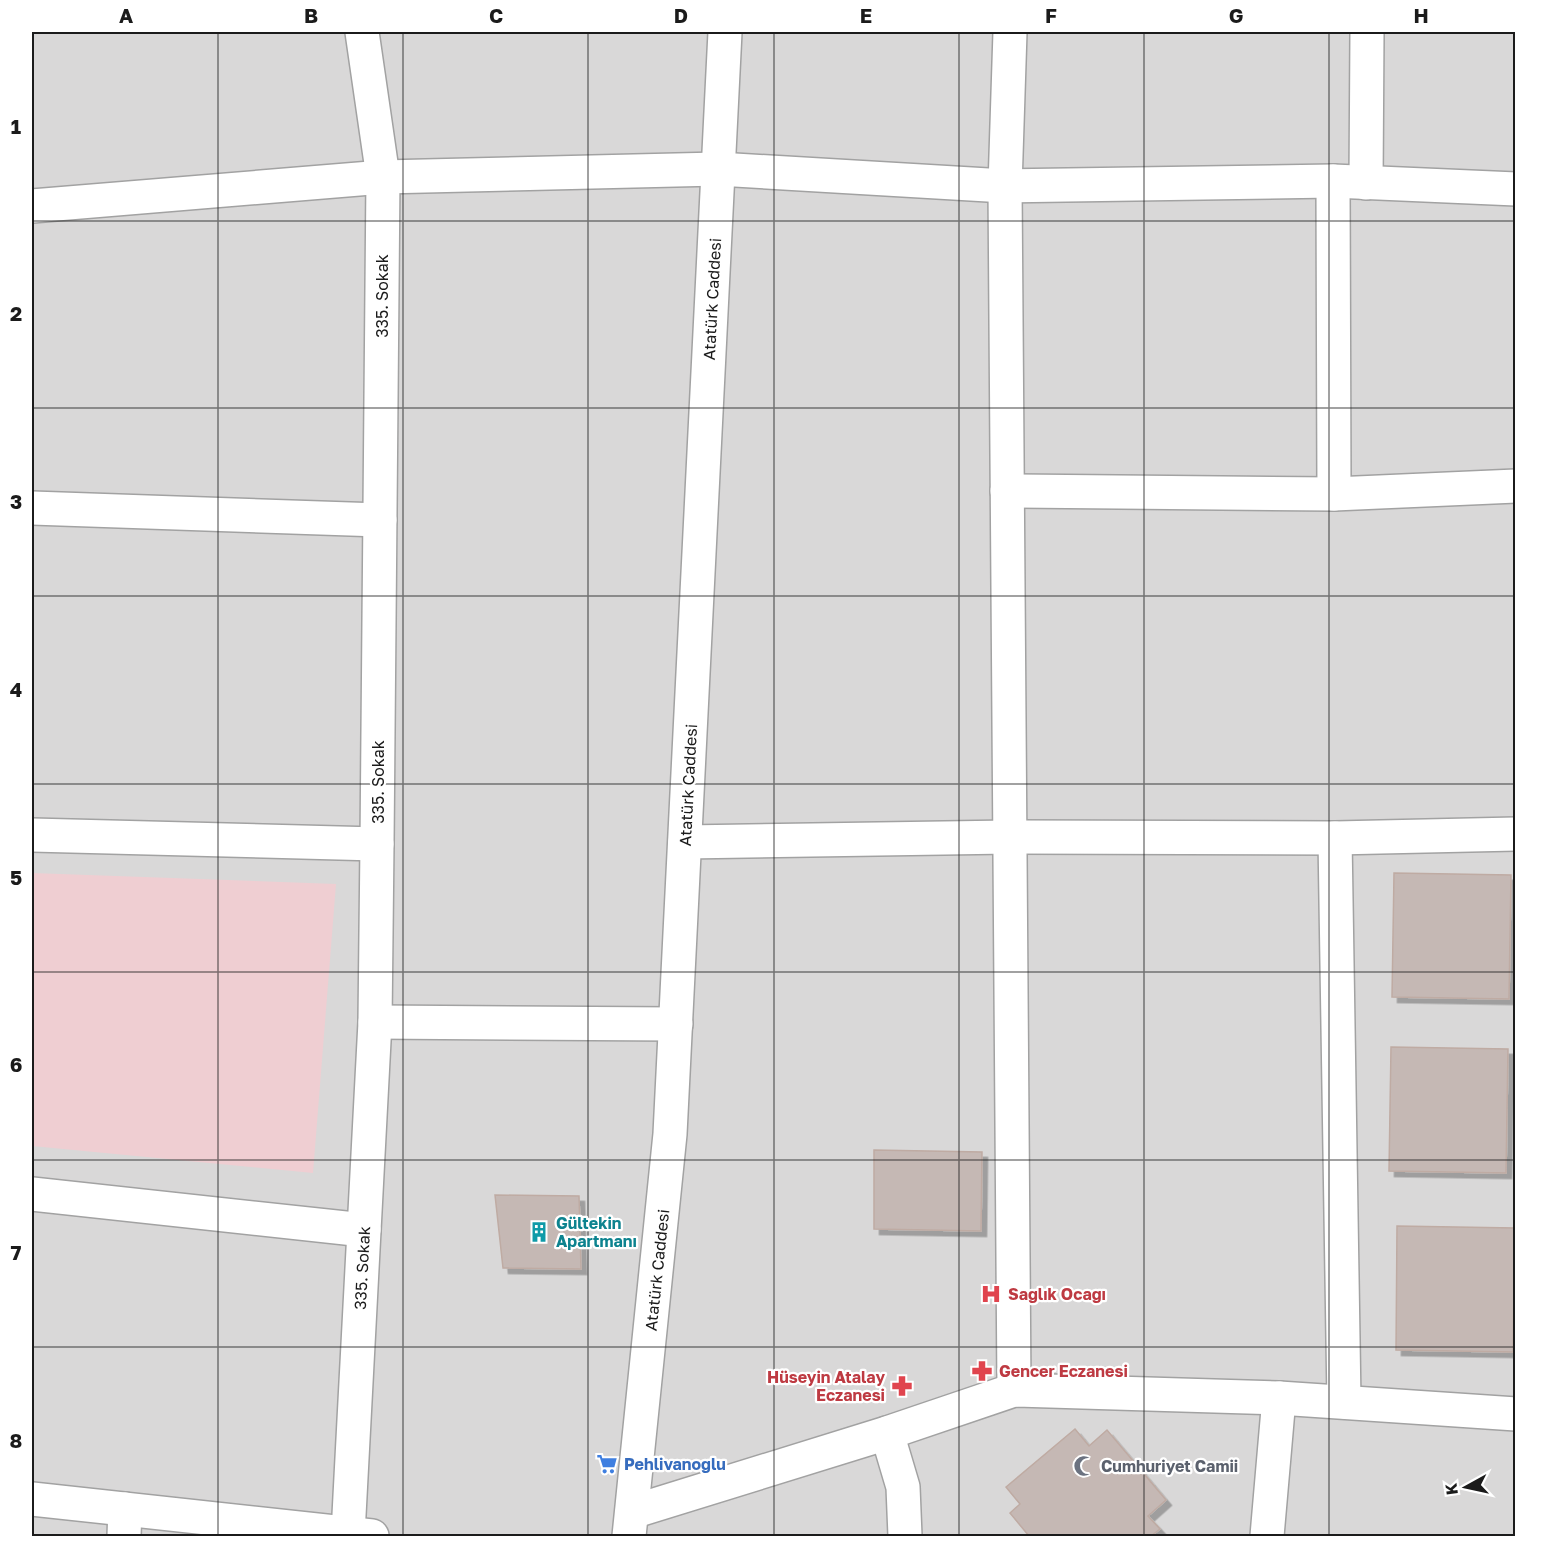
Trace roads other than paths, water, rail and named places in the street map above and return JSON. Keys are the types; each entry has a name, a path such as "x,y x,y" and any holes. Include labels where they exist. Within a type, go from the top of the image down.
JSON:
{"street":[{"name":"335. Sokak","path":"360,1535 364,1230 375,1022 383,177 362,32"},
{"name":"Atatürk Caddesi","path":"630,1524 670,1134 725,32"},
{"path":"1010,32 1005,186 1014,1390"},
{"path":"1366,183 1367,32"},
{"path":"32,206 383,177 718,169 1005,186 1333,181 1515,189"},
{"path":"1333,181 1334,495"},
{"path":"1007,491 1334,495 1515,486"},
{"path":"32,508 380,520"},
{"path":"685,842 1010,837 1335,838 1515,834"},
{"path":"32,835 377,844"},
{"path":"1335,838 1344,1402"},
{"path":"375,1022 676,1024"},
{"path":"32,1194 364,1230"},
{"path":"630,1524 1014,1390 1279,1398 1515,1414"},
{"path":"1267,1536 1279,1398"},
{"path":"887,1433 903,1486 905,1536"},
{"path":"32,1499 124,1523 360,1535"}],"place":[{"name":"Gültekin Apartmanı","path":"539,1232"},
{"name":"Sağlık Ocağı","path":"991,1294"},
{"name":"Gencer Eczanesi","path":"982,1371"},
{"name":"Hüseyin Atalay Eczanesi","path":"902,1386"},
{"name":"Pehlivanoğlu","path":"607,1464"},
{"name":"Cumhuriyet Camii","path":"1084,1466"}]}
